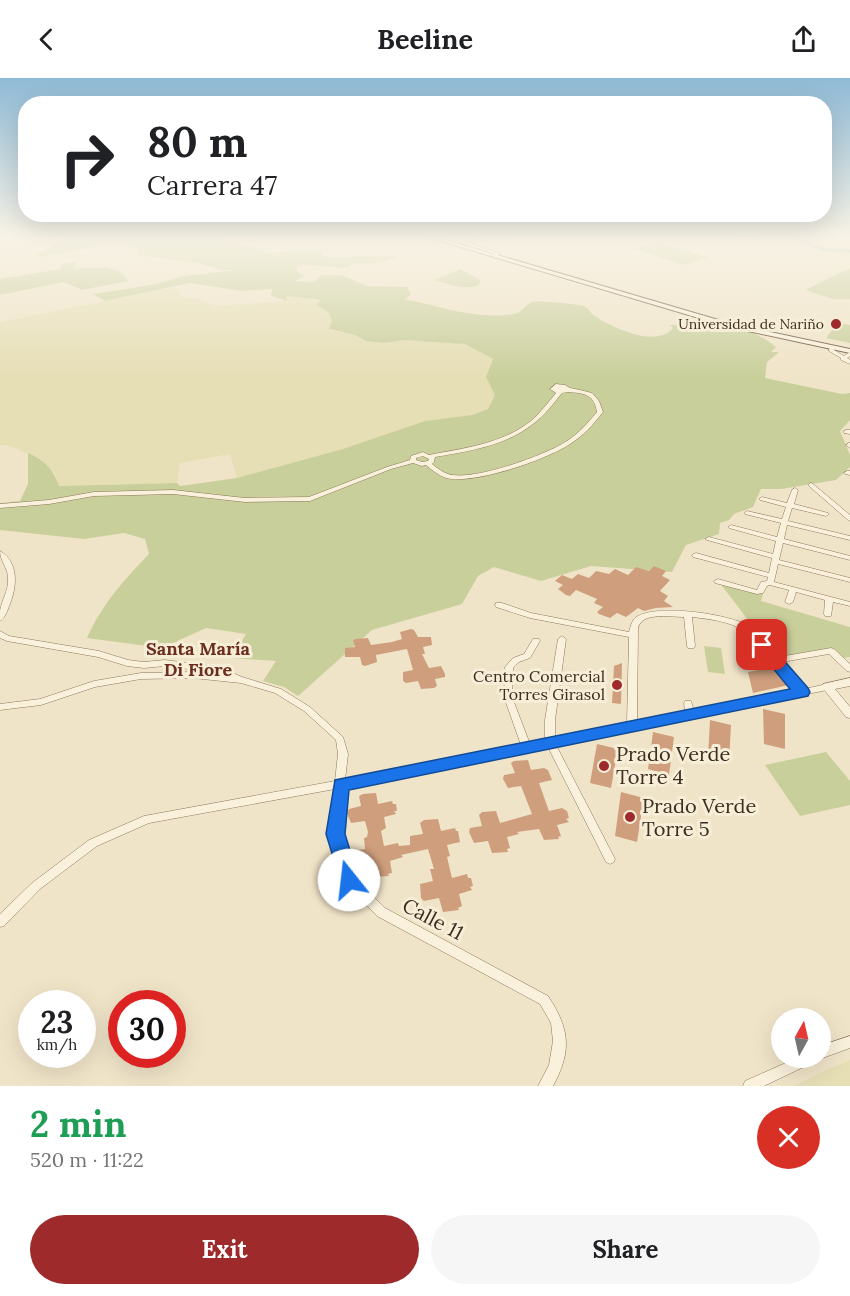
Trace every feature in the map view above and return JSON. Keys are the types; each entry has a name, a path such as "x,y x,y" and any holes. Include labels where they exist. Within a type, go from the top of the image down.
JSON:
{"main road":[{"path":"592,284 731,326 832,349 849,356"}],"street":[{"path":"0,506 113,494 173,492 245,500 310,499 389,468 413,461 422,464 429,460 511,438 534,421 560,392 568,390 590,394 596,399 600,412 583,433 555,451 524,464 468,476 449,477 440,474 429,460"},
{"path":"811,485 850,519"},
{"path":"718,581 757,592 771,579 784,523 795,490"},
{"path":"762,499 826,514"},
{"path":"747,513 850,538"},
{"path":"731,527 850,558"},
{"path":"709,540 850,580"},
{"path":"0,553 12,569 8,599 0,618"},
{"path":"696,555 771,579 793,589 850,604"},
{"path":"789,602 793,589"},
{"path":"828,614 829,599"},
{"path":"499,605 530,615 633,634"},
{"path":"632,726 633,634 636,622 642,616 666,613 736,623 748,629 802,692"},
{"path":"688,615 691,646"},
{"path":"0,634 7,638 99,654 127,663 144,665 165,663 224,671 241,680"},
{"path":"562,639 550,720 550,742 610,859"},
{"path":"525,747 508,697 509,667 516,660 527,656 536,641"},
{"path":"781,659 831,651 850,669"},
{"path":"0,707 41,702 94,684 141,676 193,675 241,680"},
{"name":"Calle 11","path":"241,680 278,691 307,709 340,739 343,754 335,834 349,880 381,912 544,1000 558,1025 559,1046 551,1079 545,1086"},
{"path":"0,922 36,886 93,843 148,819 341,785 690,714 766,694 802,692 850,681"},
{"path":"827,687 850,714"},
{"path":"688,703 690,714"},
{"path":"831,1049 850,1042"},
{"path":"750,1086 789,1068"}],"shaded area":[{"path":"175,287 183,298 198,299 216,306 287,301 286,296 322,301 332,320 329,330 355,335 366,341 384,343 404,340 466,344 493,359 486,377 496,395 488,409 472,415 425,421 343,449 237,478 230,454 180,463 177,483 58,486 55,473 41,459 10,446 0,445 0,322"},
{"path":"850,1060 850,1086 794,1086 824,1071"}],"green space":[{"path":"0,284 54,284 0,295"},
{"path":"69,284 112,284 82,290"},
{"path":"185,284 105,301 93,294 151,285"},
{"path":"197,284 362,284 407,287 411,294 405,299 459,312 486,315 517,313 530,303 536,302 580,305 586,307 593,315 622,330 656,337 673,328 670,325 712,325 739,329 752,333 776,347 771,352 779,352 767,362 765,378 842,394 850,393 850,420 840,431 850,455 850,467 836,480 781,489 761,489 753,507 734,514 729,520 720,523 719,534 686,545 672,572 591,566 541,581 494,567 478,576 462,604 372,630 298,696 284,687 263,681 276,661 232,658 246,634 206,628 162,648 87,638 107,603 149,554 145,539 124,533 84,539 0,530 0,503 20,501 28,484 28,453 47,465 59,486 177,483 180,486 237,478 343,449 425,421 472,415 488,409 495,395 486,377 493,359 465,344 404,340 384,343 366,341 355,335 329,329 332,320 328,312 316,305 321,300 286,296 287,301 271,296 272,289 242,291"},
{"path":"448,284 479,284 474,287"},
{"path":"817,284 850,284 850,299 833,299 805,290"},
{"path":"838,323 850,325 850,343 826,338"},
{"path":"719,582 763,594 761,601 850,627 850,657 842,658 832,650 778,659"},
{"path":"704,646 721,648 725,674 708,672"},
{"path":"826,752 850,781 850,805 800,816 765,765"}],"building":[{"path":"654,566 666,571 662,576 670,580 660,591 668,596 664,601 673,607 644,611 638,608 626,617 617,613 610,618 599,614 597,612 603,607 594,603 597,599 576,590 570,596 566,595 558,589 563,585 555,581 562,575 572,579 578,574 589,578 596,571 609,574 615,569 628,575 636,567 649,571"},
{"path":"411,629 418,637 431,637 432,645 423,647 425,654 422,654 429,668 441,666 445,674 445,677 435,679 437,686 434,688 421,689 418,681 406,683 403,681 403,672 413,670 407,649 376,655 377,662 365,666 362,665 360,657 345,657 345,648 355,647 353,640 368,638 371,645 392,642 402,639 400,632"},
{"name":"Centro Comercial Torres Girasol","path":"622,663 621,704 612,703 614,666"},
{"path":"773,667 789,685 753,693 748,672"},
{"path":"763,709 785,714 785,749 764,744"},
{"path":"710,720 731,725 729,762 708,756"},
{"path":"653,732 674,737 669,775 648,769"},
{"name":"Prado Verde Torre 4","path":"597,744 618,749 611,788 590,783"},
{"path":"528,760 531,770 544,768 548,770 552,780 539,783 549,811 562,808 567,811 569,818 566,819 569,822 557,825 561,836 558,837 559,839 544,840 539,829 517,832 519,834 507,837 510,848 507,849 508,852 492,853 488,841 474,843 469,832 470,828 482,826 479,815 482,812 496,811 500,823 532,814 521,786 508,788 503,779 504,775 515,773 511,763"},
{"name":"Prado Verde Torre 5","path":"621,792 644,798 637,842 615,836"},
{"path":"376,793 378,804 392,801 396,804 397,811 394,811 396,814 384,817 386,828 381,831 384,846 398,843 399,846 410,845 410,836 423,834 420,823 424,820 438,819 441,831 455,828 458,831 460,842 447,845 452,878 467,874 473,886 470,887 472,890 459,894 462,906 458,908 459,910 443,912 439,898 424,901 421,898 420,884 433,881 430,869 434,869 428,849 401,855 403,857 390,861 392,873 388,874 389,876 373,877 370,865 355,867 353,851 365,849 364,838 367,837 368,832 365,821 351,823 347,813 349,809 361,806 359,796"}],"place":[{"name":"Universidad de Nariño","path":"836,324"},
{"name":"Centro Comercial Torres Girasol","path":"617,685"},
{"name":"Prado Verde Torre 4","path":"604,766"},
{"name":"Prado Verde Torre 5","path":"630,817"}],"district":[{"name":"Santa María Di Fiore","path":"198,659"}],"route":[{"path":"349,880 335,834 341,785 802,692 762,645"}]}
